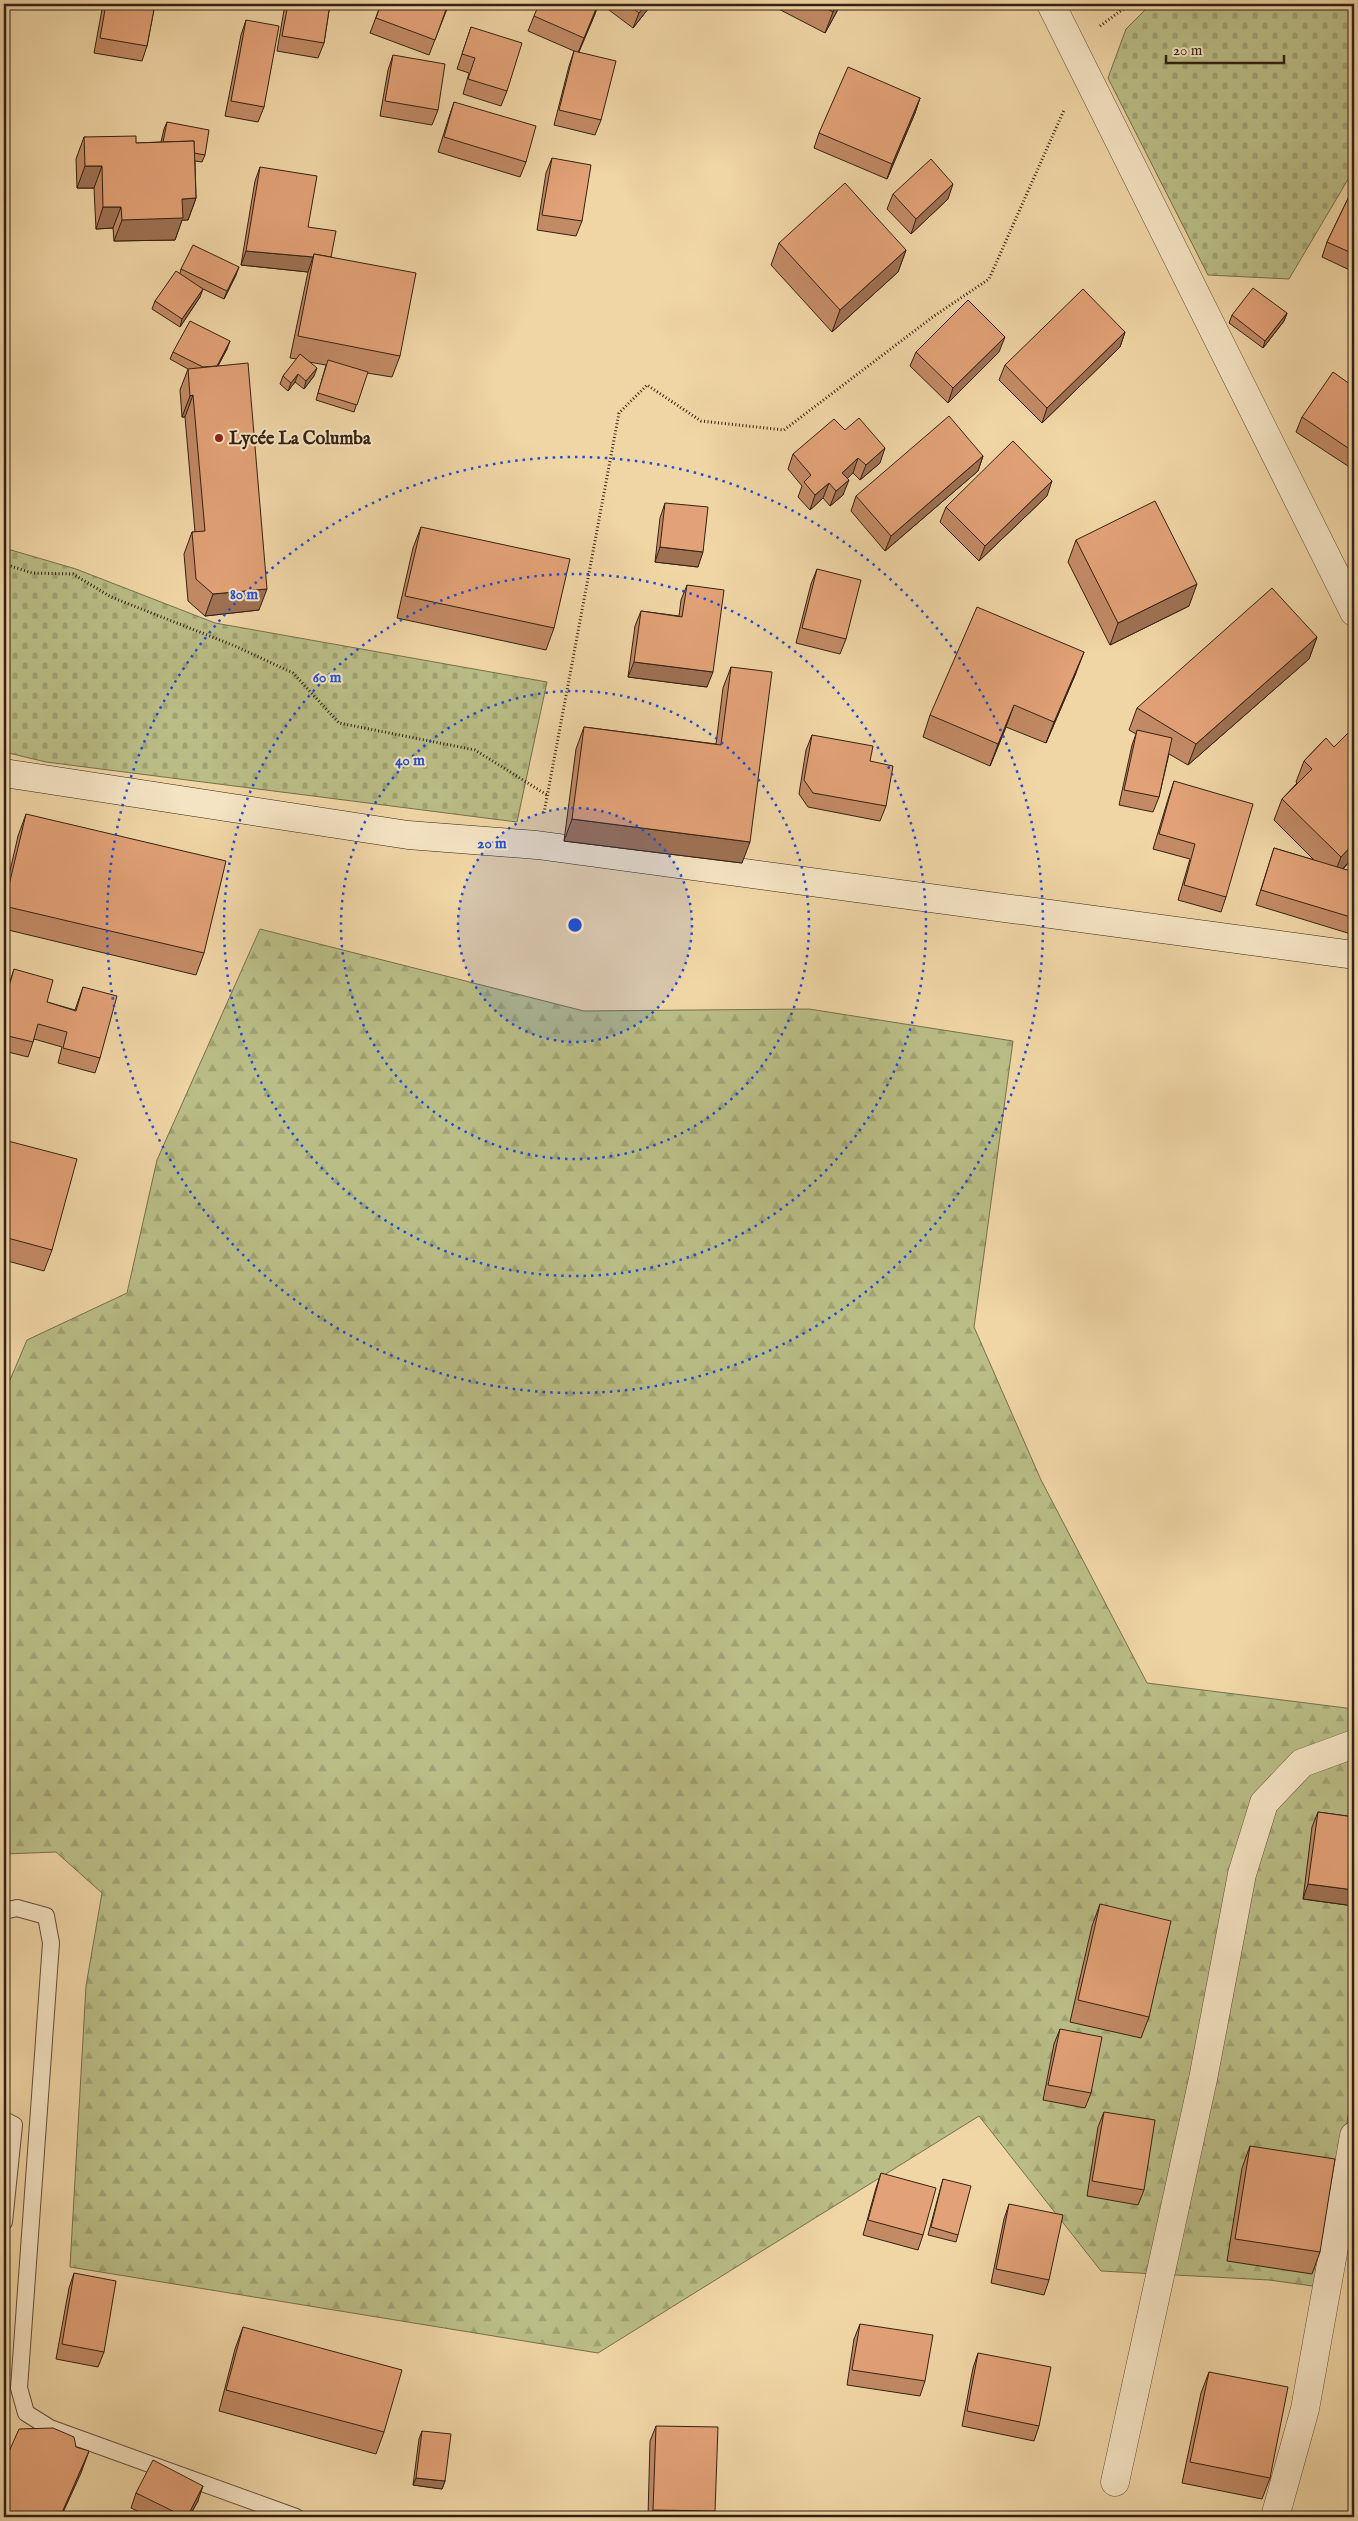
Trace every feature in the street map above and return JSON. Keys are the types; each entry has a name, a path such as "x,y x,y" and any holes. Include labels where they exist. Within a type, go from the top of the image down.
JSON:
{"street":[{"path":"1051,4 1354,612"},
{"path":"4,773 408,835 538,845 1354,955"},
{"path":"1115,2482 1203,2079 1242,1874 1264,1803 1302,1763 1354,1744"},
{"path":"1276,2517 1305,2409 1354,2136"}],"lane":[{"path":"4,1910 17,1908 46,1916 51,1943 19,2388 26,2412 50,2428 296,2517"},
{"path":"4,2120 14,2126 4,2222"}],"path":[{"path":"538,845 619,413 647,385 701,421 784,430 934,316 989,279 1083,70 1094,30 1130,4"},
{"path":"4,564 32,572 73,574 111,597 235,646 293,673 339,723 475,750 547,795"}],"green space":[{"path":"1151,4 1354,4 1354,178 1350,176 1289,279 1208,275 1108,78 1126,29"},
{"path":"4,548 76,569 215,623 547,682 517,822 46,762 4,752"},
{"path":"260,929 584,1011 809,1009 1013,1041 974,1327 1041,1480 1147,1683 1354,1709 1354,2080 1320,2287 1269,2280 1101,2271 979,2116 598,2353 70,2267 86,1986 102,1893 56,1852 4,1854 4,1394 27,1340 127,1293 157,1160"}],"building":[{"path":"106,4 155,4 147,46 100,38"},
{"path":"288,4 330,4 324,43 282,36"},
{"path":"381,4 448,4 435,40 376,18"},
{"path":"539,4 598,4 584,38 534,16"},
{"path":"627,4 646,4 639,13"},
{"path":"818,4 837,4 833,12"},
{"path":"246,20 279,26 264,107 231,101"},
{"path":"471,27 522,43 507,91 468,79 475,58 462,54"},
{"path":"574,51 616,61 601,120 559,110"},
{"path":"393,55 445,64 438,110 385,101"},
{"path":"848,67 920,98 892,164 819,133"},
{"path":"454,102 536,126 526,162 444,137"},
{"path":"167,122 209,130 205,155 194,153 194,141 163,142"},
{"path":"136,136 136,143 194,141 196,198 182,199 183,218 122,220 121,207 103,207 102,166 85,166 84,137"},
{"path":"552,158 591,165 582,221 542,215"},
{"path":"931,159 953,184 916,219 893,194"},
{"path":"260,167 317,176 308,227 336,231 331,257 314,254 313,257 246,251"},
{"path":"845,183 906,250 840,310 779,243"},
{"path":"1354,186 1354,254 1327,242"},
{"path":"193,245 239,267 227,291 181,269"},
{"path":"314,254 416,273 400,356 298,336"},
{"path":"176,271 203,289 182,319 155,301"},
{"path":"1253,288 1287,313 1265,341 1232,315"},
{"path":"1083,289 1125,332 1047,408 1005,365"},
{"path":"968,300 1005,337 953,388 916,352"},
{"path":"190,321 230,341 217,366 203,367 173,352"},
{"path":"300,354 317,368 306,381 298,374 291,383 283,376"},
{"path":"328,360 368,372 357,405 318,393"},
{"path":"248,363 267,589 213,594 196,579 192,532 205,531 193,395 190,396 188,369"},
{"path":"1333,372 1354,387 1354,452 1302,417"},
{"path":"949,416 983,456 891,536 856,496"},
{"path":"859,418 885,448 866,465 858,458 842,473 849,480 836,491 829,483 815,495 804,482 811,475 793,454 834,419 845,430"},
{"path":"1013,441 1052,481 985,546 946,507"},
{"path":"1155,501 1197,584 1118,623 1076,540"},
{"path":"665,503 708,507 703,552 660,547"},
{"path":"421,527 570,559 554,628 405,596"},
{"path":"817,569 861,580 846,639 802,628"},
{"path":"687,585 724,590 713,672 634,662 641,611 682,617"},
{"path":"1272,588 1317,637 1196,744 1137,708"},
{"path":"977,607 1084,652 1054,722 1014,705 998,744 930,715"},
{"path":"731,667 772,672 750,842 572,819 584,727 721,745"},
{"path":"1137,730 1172,738 1159,797 1124,790"},
{"path":"1351,730 1354,734 1354,843 1341,857 1282,799 1312,769 1304,761 1326,738 1334,747"},
{"path":"812,735 873,746 870,761 893,766 886,806 813,793 804,780"},
{"path":"1174,781 1253,804 1226,897 1184,885 1195,844 1159,834"},
{"path":"26,814 226,861 204,953 4,906"},
{"path":"1274,848 1354,872 1354,918 1261,890"},
{"path":"14,969 53,980 47,1002 76,1011 83,987 117,996 100,1058 63,1048 67,1032 38,1024 33,1042 4,1035 4,1004"},
{"path":"4,1140 77,1159 52,1250 4,1237"},
{"path":"1318,1812 1354,1817 1354,1890 1308,1884"},
{"path":"1100,1904 1171,1921 1149,2017 1078,2000"},
{"path":"1060,2029 1102,2037 1091,2093 1048,2085"},
{"path":"1104,2112 1155,2120 1144,2190 1092,2181"},
{"path":"4,2121 8,2121 4,2149"},
{"path":"1250,2146 1335,2159 1320,2252 1235,2239"},
{"path":"881,2173 936,2188 923,2235 868,2220"},
{"path":"943,2179 971,2186 958,2235 931,2227"},
{"path":"1009,2204 1063,2215 1049,2280 996,2269"},
{"path":"74,2273 116,2281 104,2352 62,2344"},
{"path":"860,2324 933,2335 925,2381 852,2370"},
{"path":"243,2327 402,2370 384,2432 226,2390"},
{"path":"978,2353 1051,2367 1039,2426 967,2411"},
{"path":"1209,2372 1288,2387 1270,2478 1190,2462"},
{"path":"656,2426 718,2427 715,2511 653,2510"},
{"path":"53,2428 74,2437 76,2447 89,2451 60,2517 4,2517 4,2463 19,2429"},
{"path":"422,2431 451,2434 445,2481 416,2478"},
{"path":"153,2460 203,2486 187,2517 136,2493"}],"place":[{"name":"Lycée La Columba","path":"219,438"}]}
